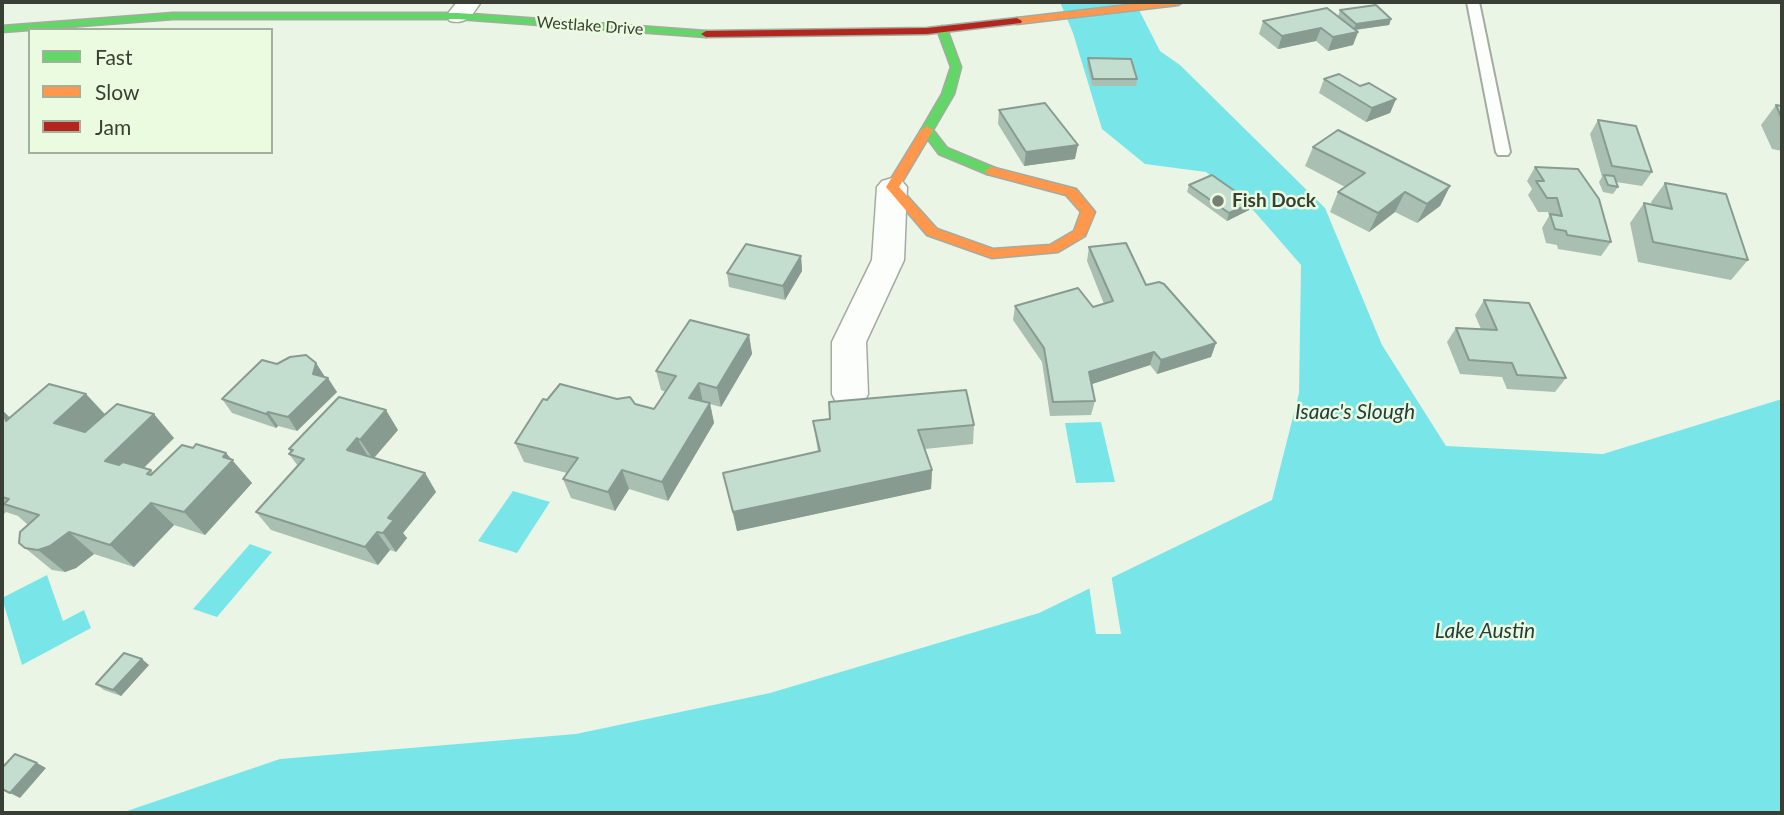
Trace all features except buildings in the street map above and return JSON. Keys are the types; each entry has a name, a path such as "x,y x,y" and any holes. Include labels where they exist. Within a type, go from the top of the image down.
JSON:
{"street":[{"name":"Westlake Drive","path":"2,29 173,16 464,9 710,34 942,29 1178,2"},
{"path":"850,394 849,342 888,260 892,187 948,94 956,67 942,29"},
{"path":"892,187 932,232 992,254 1053,249 1080,233 1088,212 1071,192 977,167 943,151 927,130"}],"lane":[{"path":"1473,2 1503,152"}],"water":[{"name":"Lake Austin","path":"1060,2 1135,2 1160,51 1180,65 1325,208 1382,345 1446,446 1603,454 1782,399 1782,813 121,813 280,759 576,734 770,693 1039,613 1272,500 1299,393 1301,265 1254,211 1206,172 1145,164 1102,129 1073,33"},
{"path":"1101,422 1115,482 1076,483 1065,423"},
{"path":"513,491 550,502 517,553 478,541"},
{"path":"250,544 272,552 217,617 193,609"},
{"path":"47,575 63,621 84,610 91,628 22,665 2,598"}],"pier":[{"path":"1111,574 1121,634 1096,634 1089,585"}],"traffic: fast":[{"path":"2,29 173,16 458,16 706,34"},
{"path":"942,29 956,67 948,94 927,130 943,151 991,171"}],"traffic: slow":[{"path":"1017,21 1178,2"},
{"path":"927,130 892,187 932,232 992,254 1053,249 1080,233 1088,212 1071,192 991,171"}],"traffic: jam":[{"path":"706,34 927,31 1017,21"}],"place":[{"name":"Fish Dock","path":"1218,201"}],"water label":[{"name":"Isaac's Slough","path":"1355,412"}]}
